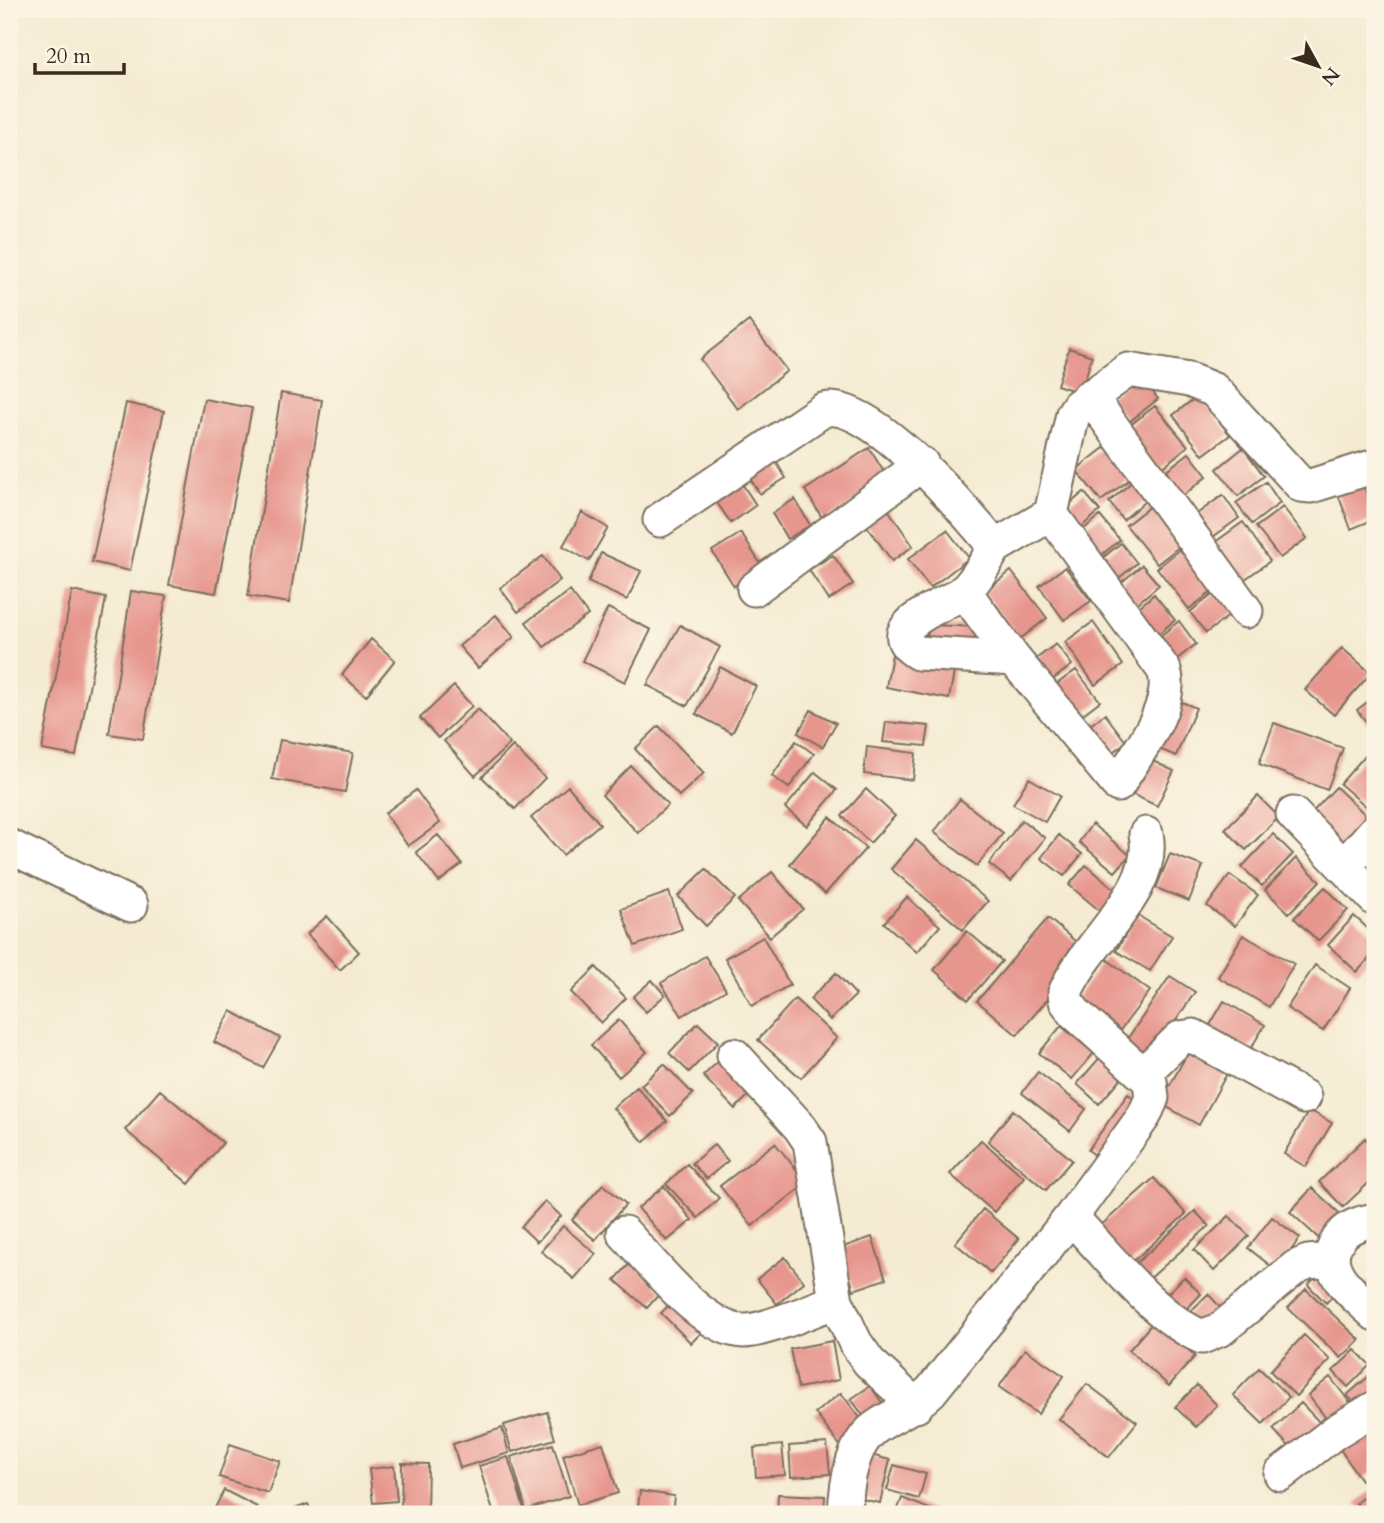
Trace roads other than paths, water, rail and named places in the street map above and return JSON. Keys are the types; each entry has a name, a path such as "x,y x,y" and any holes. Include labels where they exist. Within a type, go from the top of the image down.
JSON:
{"street":[{"path":"1014,659 918,653 905,643 903,635 908,624 964,592 995,547 1051,514 1073,414 1090,396 1128,370 1189,380 1221,395 1301,485 1311,486 1375,466"},
{"path":"1090,396 1246,611"},
{"path":"660,520 823,410 836,407 850,412 922,464 995,547"},
{"path":"754,589 922,464"},
{"path":"964,592 1014,659 1118,785 1165,703 1167,681 1164,670 1051,514"},
{"path":"1293,814 1375,899"},
{"path":"1344,866 1375,831"},
{"path":"845,1514 849,1475 871,1431 916,1406 1071,1217 1144,1116 1152,1098 1152,1088 1143,1074 1075,1013 1066,1001 1065,993 1139,881 1150,851 1146,834"},
{"path":"9,846 131,905"},
{"path":"1143,1074 1180,1038 1193,1036 1304,1097"},
{"path":"734,1055 799,1126 810,1142 836,1301 855,1342 869,1362 916,1406"},
{"path":"1071,1217 1139,1288 1180,1325 1202,1337 1222,1329 1296,1267 1308,1262 1331,1260"},
{"path":"1375,1220 1357,1223 1342,1233 1334,1247 1331,1260 1341,1282 1375,1314"},
{"path":"624,1233 705,1316 727,1329 746,1332 836,1301"},
{"path":"1281,1474 1335,1432 1375,1408"}]}
